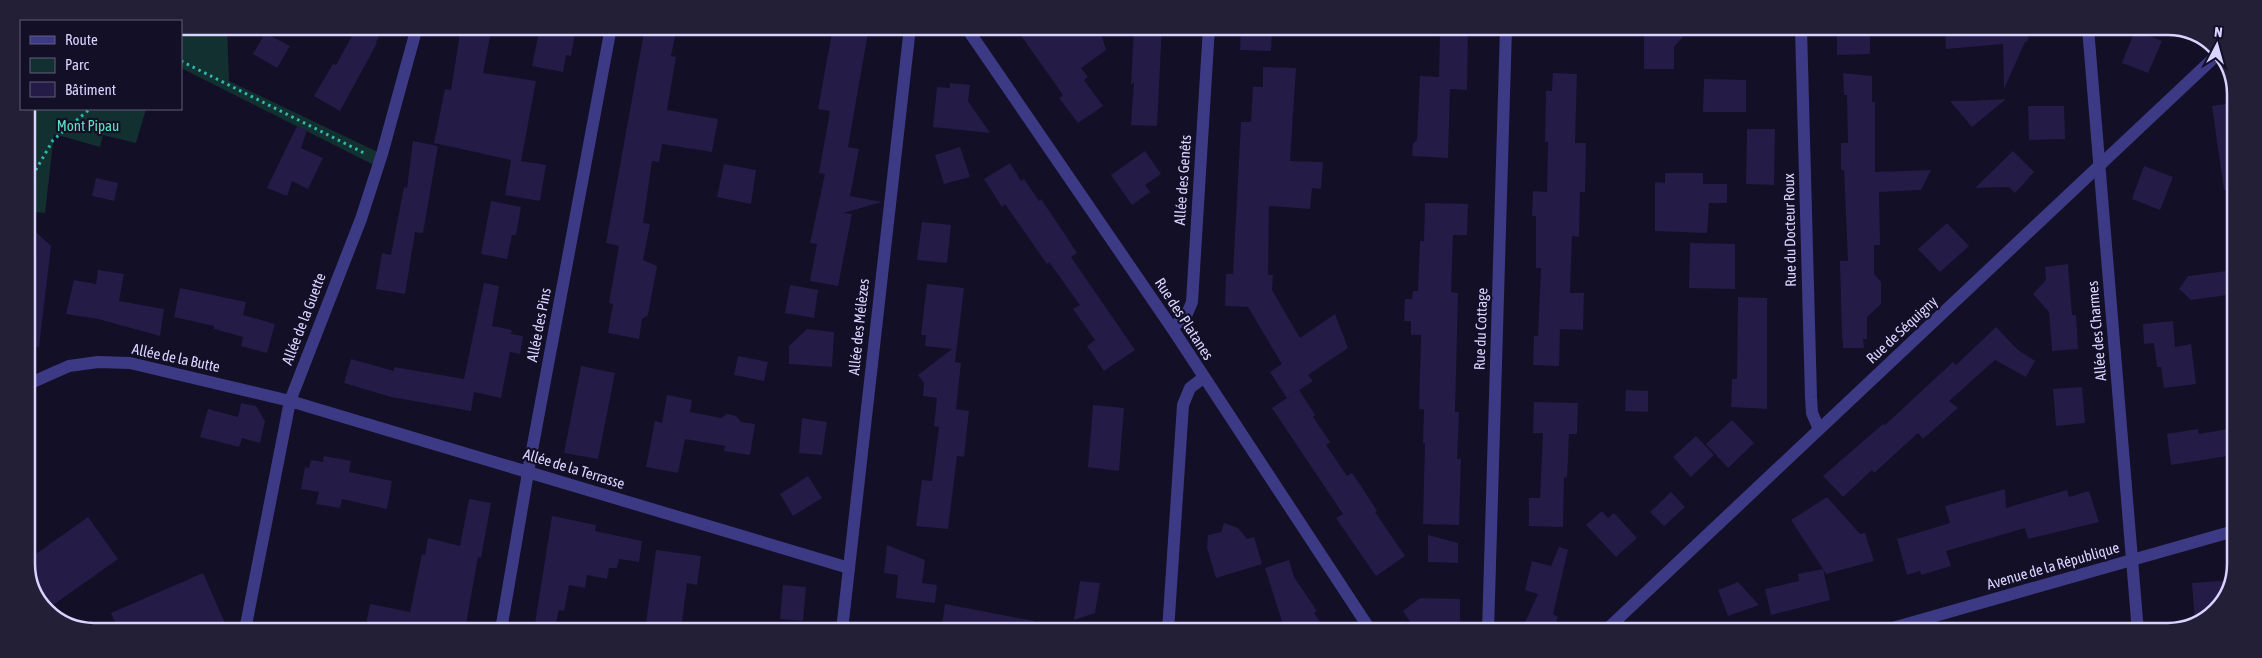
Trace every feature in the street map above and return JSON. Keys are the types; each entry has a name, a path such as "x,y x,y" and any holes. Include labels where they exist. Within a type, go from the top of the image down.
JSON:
{"street":[{"name":"Allée de la Guette","path":"245,623 290,401 361,219 380,161 415,35"},
{"name":"Allée des Pins","path":"502,623 528,472 610,35"},
{"name":"Allée des Mélèzes","path":"843,623 909,35"},
{"name":"Rue des Platanes","path":"971,35 1172,328 1203,378 1366,623"},
{"name":"Allée des Genêts","path":"1172,328 1186,316 1192,302 1209,35"},
{"name":"Rue du Cottage","path":"1488,623 1506,35"},
{"name":"Rue du Docteur Roux","path":"1801,35 1811,397 1812,412 1819,429"},
{"name":"Allée des Charmes","path":"2089,35 2137,623"},
{"name":"Rue de Séquigny","path":"1613,623 2201,70"},
{"name":"Allée de la Butte","path":"35,381 69,366 98,362 130,363 290,401"},
{"path":"1169,623 1183,405 1190,388 1203,378"},
{"name":"Allée de la Terrasse","path":"290,401 848,568"},
{"name":"Avenue de la République","path":"1913,623 2227,533"}],"path":[{"path":"182,62 380,161"},
{"path":"35,171 53,140 89,110"}],"green space":[{"path":"182,35 227,35 229,81 382,154 378,167 182,69"},
{"name":"Mont Pipau","path":"35,110 146,110 136,143 103,135 100,147 54,134 45,213 35,212"}],"building":[{"path":"264,35 269,35 290,46 277,68 253,54"},
{"path":"353,35 380,35 340,111 314,96 333,64 336,65"},
{"path":"460,35 490,35 483,73 536,81 521,161 546,165 540,201 505,195 511,160 434,143 445,89 451,90"},
{"path":"538,35 575,35 571,56 566,55 563,72 532,66"},
{"path":"644,35 675,35 671,56 676,57 667,110 718,119 712,152 662,144 659,162 652,161 643,223 650,224 643,260 657,266 648,315 642,319 639,339 608,333 613,304 609,303 619,246 606,243"},
{"path":"832,35 868,35 848,147 859,149 850,196 882,202 843,213 852,214 838,286 810,281 817,244 810,243 825,174 819,173 830,111 818,109"},
{"path":"1021,35 1101,35 1106,50 1081,68 1088,77 1084,80 1103,106 1078,123 1059,98 1063,95"},
{"path":"1134,35 1162,35 1157,126 1131,125 1134,82 1131,85"},
{"path":"1241,35 1272,35 1271,51 1240,50"},
{"path":"1440,35 1468,35 1467,90 1450,89 1448,158 1412,156 1413,144 1417,140 1420,76 1439,77"},
{"path":"1644,35 1685,35 1674,47 1674,69 1644,69"},
{"path":"1837,35 1870,35 1870,54 1837,55"},
{"path":"1945,35 2029,35 2004,89 2003,44 1946,49"},
{"path":"2133,35 2147,35 2162,41 2148,73 2122,63"},
{"path":"1263,67 1296,68 1290,161 1323,162 1321,189 1312,188 1310,209 1269,206 1268,275 1273,275 1272,290 1300,338 1335,314 1348,348 1308,375 1313,381 1287,398 1270,372 1282,364 1248,307 1225,306 1226,274 1233,274 1241,122 1251,122 1253,87 1263,87"},
{"path":"1553,73 1577,74 1575,143 1586,143 1585,192 1580,192 1579,237 1572,236 1570,293 1584,293 1583,330 1560,329 1559,366 1533,365 1534,336 1538,336 1541,268 1536,268 1536,216 1532,216 1533,191 1547,192 1548,142 1545,142 1546,91 1552,91"},
{"path":"1843,73 1872,76 1872,102 1875,102 1875,172 1931,170 1921,190 1879,192 1880,245 1874,245 1874,274 1881,282 1881,304 1867,317 1867,339 1863,339 1864,348 1843,348 1842,339 1840,261 1848,261 1844,170 1841,170 1841,143 1848,143 1847,95 1844,95"},
{"path":"1704,79 1746,80 1746,112 1703,112"},
{"path":"950,83 970,85 968,101 990,133 933,127 937,87 950,88"},
{"path":"2006,99 1972,127 1950,101 1969,101"},
{"path":"2227,104 2227,190 2224,190 2212,106"},
{"path":"2028,106 2064,106 2065,139 2029,140"},
{"path":"297,126 307,130 301,148 323,158 308,189 292,181 287,196 267,188"},
{"path":"1747,129 1775,129 1774,185 1746,184"},
{"path":"413,141 438,146 423,233 415,232 405,294 376,289 382,253 391,255 404,187 407,188"},
{"path":"960,147 970,177 944,184 935,155"},
{"path":"1145,151 1161,174 1145,185 1150,192 1132,205 1111,175"},
{"path":"2013,151 2034,172 2015,193 2009,187 1975,188"},
{"path":"1010,163 1021,181 1024,179 1039,201 1041,199 1062,230 1077,253 1071,257 1135,350 1104,371 1087,346 1095,340 1073,309 1080,305 1049,262 1047,264 1005,204 1002,207 984,179"},
{"path":"724,164 756,170 751,204 717,197"},
{"path":"2144,166 2173,177 2160,210 2132,199"},
{"path":"1665,173 1703,173 1703,184 1727,184 1727,203 1709,203 1707,233 1655,231 1655,182 1665,183"},
{"path":"96,178 118,183 114,201 92,196"},
{"path":"491,201 521,207 516,235 512,235 507,259 481,254"},
{"path":"1425,203 1468,204 1467,235 1453,235 1451,292 1458,293 1455,412 1459,412 1457,459 1461,459 1459,525 1423,524 1425,443 1423,443 1424,409 1419,409 1421,335 1411,335 1411,321 1404,321 1405,299 1412,299 1413,291 1418,291 1420,241 1424,241"},
{"path":"922,222 951,225 947,263 917,260"},
{"path":"1947,223 1969,246 1940,272 1918,249"},
{"path":"35,231 51,246 39,347 35,347"},
{"path":"1690,243 1735,244 1735,289 1689,288"},
{"path":"2068,264 2072,315 2076,315 2078,349 2052,351 2049,312 2033,294 2046,280 2045,267"},
{"path":"98,270 124,274 119,301 164,309 160,336 98,319 66,314 74,280 96,284"},
{"path":"2227,271 2227,295 2191,300 2179,289 2188,276"},
{"path":"484,283 499,286 492,326 512,330 511,334 523,336 520,354 510,352 501,398 474,392 471,411 391,397 344,383 351,359 394,371 394,367 464,379"},
{"path":"927,284 964,288 955,362 961,363 956,409 969,411 964,457 957,456 948,529 916,526 922,480 932,481 939,427 934,426 937,398 923,396 924,383 918,375 952,349 925,346 926,335 921,335"},
{"path":"790,285 818,290 814,318 785,313"},
{"path":"180,288 246,302 243,315 275,324 267,353 241,346 243,337 214,329 214,326 174,317"},
{"path":"1738,297 1767,298 1767,409 1731,407 1732,379 1737,379"},
{"path":"2173,321 2175,347 2191,344 2196,384 2164,388 2161,367 2157,367 2154,343 2144,344 2143,324"},
{"path":"1996,327 2018,350 2035,361 2026,377 1995,360 1949,401 1958,408 1923,439 1918,433 1874,473 1872,470 1843,497 1823,476 1883,424 1885,425 1953,362 1956,365"},
{"path":"807,329 834,332 832,367 789,364 789,346"},
{"path":"738,356 768,362 764,381 734,375"},
{"path":"581,366 615,373 598,459 564,453"},
{"path":"2082,387 2085,423 2056,426 2053,389"},
{"path":"1299,390 1315,415 1313,417 1330,442 1326,445 1347,476 1352,473 1377,511 1375,512 1405,556 1376,576 1336,518 1343,514 1272,408"},
{"path":"1626,390 1648,391 1648,412 1625,411"},
{"path":"667,395 692,400 690,412 721,418 727,414 736,416 741,422 755,424 750,455 724,451 725,446 685,439 678,473 646,467 655,421 662,423"},
{"path":"1534,402 1578,403 1577,434 1569,434 1567,478 1564,477 1563,527 1529,526 1529,498 1540,498 1543,433 1533,433"},
{"path":"241,403 256,406 265,421 260,443 242,438 239,447 200,437 208,409 238,417"},
{"path":"1093,405 1124,408 1119,471 1088,467"},
{"path":"802,418 827,422 822,455 799,453"},
{"path":"1732,420 1754,443 1728,468 1706,444"},
{"path":"2198,429 2199,434 2227,429 2227,456 2171,465 2167,434"},
{"path":"1696,436 1714,455 1691,477 1673,457"},
{"path":"324,456 351,461 349,472 392,481 387,509 342,499 340,508 316,504 319,492 301,489 305,467 309,468 311,460 323,462"},
{"path":"808,476 822,498 793,516 780,494"},
{"path":"2005,489 2006,508 2067,490 2069,497 2089,491 2099,522 2028,539 2025,528 1946,551 1951,566 1921,575 1920,571 1907,575 1897,539 1950,523 1945,506"},
{"path":"1671,492 1685,507 1664,526 1650,512"},
{"path":"1827,497 1860,534 1865,533 1874,561 1826,574 1791,520"},
{"path":"469,499 491,503 481,558 478,557 466,623 366,623 370,604 410,612 422,554 425,555 428,538 460,546"},
{"path":"1602,511 1608,518 1614,513 1637,538 1616,557 1586,525"},
{"path":"552,516 596,525 595,531 642,541 639,562 619,559 617,568 609,568 607,579 587,575 585,588 569,585 564,611 559,610 556,623 535,623"},
{"path":"88,517 118,559 52,605 39,587 35,568 35,555"},
{"path":"1224,523 1238,528 1247,539 1254,537 1262,564 1216,578 1207,548 1208,535 1221,532"},
{"path":"1428,535 1458,543 1458,563 1428,562"},
{"path":"887,545 925,560 922,583 937,585 935,603 896,598 898,575 884,573"},
{"path":"1559,547 1568,550 1553,614 1558,617 1555,623 1525,623 1538,594 1525,590 1532,561 1551,566"},
{"path":"656,550 701,556 697,585 687,583 682,623 646,623"},
{"path":"1289,560 1294,577 1317,611 1314,613 1321,623 1282,623 1265,568"},
{"path":"1823,569 1830,600 1771,615 1765,589 1799,581 1798,574"},
{"path":"203,573 225,623 115,623 111,613"},
{"path":"1080,581 1100,583 1095,613 1074,620"},
{"path":"2225,581 2223,587 2212,603 2195,617 2192,583"},
{"path":"1738,582 1759,605 1728,616 1718,590"},
{"path":"783,585 806,587 803,621 780,619"},
{"path":"1420,598 1460,599 1460,623 1411,623 1403,611"},
{"path":"945,604 1034,621 1034,623 942,623"}]}
